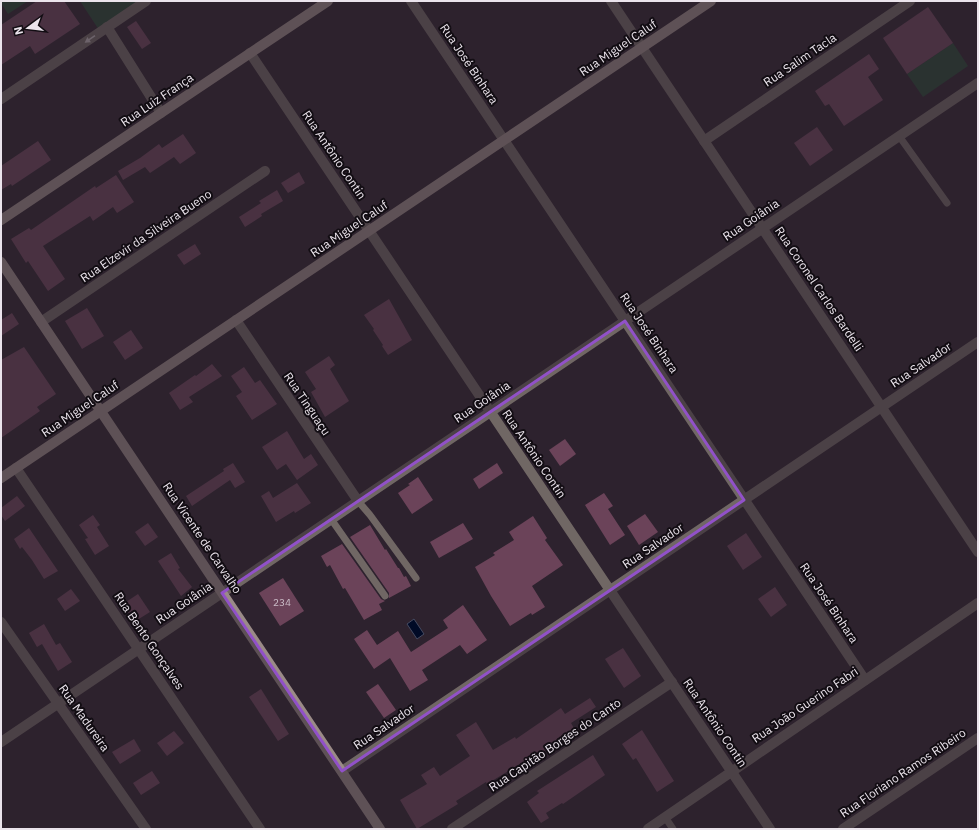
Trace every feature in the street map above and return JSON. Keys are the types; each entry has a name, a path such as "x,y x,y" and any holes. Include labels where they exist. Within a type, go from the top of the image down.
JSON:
{"main road":[{"name":"Rua Luiz França","path":"1,220 328,1"},
{"name":"Rua Miguel Caluf","path":"1,478 711,1"},
{"name":"Rua Vicente de Carvalho","path":"1,262 380,829"}],"street":[{"path":"1,99 146,1"},
{"name":"Rua José Binhara","path":"411,1 865,680"},
{"name":"Rua Coronel Carlos Bardelli","path":"611,1 978,552"},
{"name":"Rua Salim Tacla","path":"704,141 910,1"},
{"path":"107,27 161,113"},
{"name":"Rua Antônio Contin","path":"250,53 770,829"},
{"name":"Rua Goiânia","path":"1,742 978,83"},
{"name":"Rua Elzevir da Silveira Bueno","path":"41,322 265,171"},
{"name":"Rua Tinguaçu","path":"236,320 358,501"},
{"name":"Rua Salvador","path":"342,771 978,342"},
{"name":"Rua Bento Gonçalves","path":"16,468 260,829"},
{"name":"Rua João Guerino Fabri","path":"648,829 978,603"},
{"name":"Rua Madureira","path":"1,622 146,829"},
{"name":"Rua Capitão Borges do Canto","path":"452,829 672,682"},
{"name":"Rua Floriano Ramos Ribeiro","path":"843,829 978,738"}],"lane":[{"path":"899,136 946,203"},
{"path":"358,501 416,578"},
{"path":"331,519 385,596"},
{"path":"665,817 673,829"}],"highlighted area":[{"path":"625,321 744,500 342,771 222,593"}],"green space":[{"path":"1,1 28,1 8,14"},
{"path":"80,1 142,1 99,30"},
{"path":"953,43 968,66 923,97 907,74"}],"water":[{"path":"414,619 424,634 417,639 407,624"}],"building":[{"path":"37,1 64,1 80,24 35,54 30,46 1,65 1,25"},
{"path":"928,7 953,43 907,74 883,38"},
{"path":"136,21 151,43 142,49 127,27"},
{"path":"869,54 879,69 868,77 883,100 844,126 829,104 825,106 815,91"},
{"path":"817,127 833,150 810,166 794,143"},
{"path":"183,134 196,153 180,164 174,157 150,173 145,167 123,180 118,171 140,158 159,144 162,148"},
{"path":"38,141 51,160 12,186 11,184 1,190 1,166"},
{"path":"299,172 305,183 288,193 281,183"},
{"path":"116,175 134,202 117,213 113,207 93,221 90,216 43,246 65,279 48,291 28,261 26,263 11,239 29,228 31,230 95,186 96,188"},
{"path":"277,190 283,201 261,214 262,216 245,227 239,217 261,203 259,201"},
{"path":"195,244 201,254 184,265 177,255"},
{"path":"389,299 412,340 388,355 373,330 374,329 364,315"},
{"path":"87,308 104,336 82,349 65,321"},
{"path":"12,313 19,324 1,336 1,320"},
{"path":"131,330 143,348 125,360 113,342"},
{"path":"24,347 56,394 37,407 40,411 1,438 1,360"},
{"path":"329,356 335,365 330,369 349,401 325,417 311,392 316,389 305,372"},
{"path":"212,364 222,376 189,397 193,402 180,410 169,393"},
{"path":"244,367 255,383 260,380 277,404 252,420 236,396 242,392 231,376"},
{"path":"287,431 304,459 311,454 318,465 297,480 286,464 277,470 262,447"},
{"path":"565,439 576,454 560,466 549,450"},
{"path":"233,463 245,482 235,488 230,480 192,506 186,496 224,471 223,469"},
{"path":"497,463 503,473 479,489 473,479"},
{"path":"418,477 433,500 412,514 398,493 410,485 408,484"},
{"path":"297,483 311,503 276,522 261,496 269,491 273,498"},
{"path":"604,493 613,506 608,509 625,535 610,545 585,505"},
{"path":"17,496 25,506 5,521 1,515 1,508"},
{"path":"645,514 658,532 639,545 627,526"},
{"path":"93,515 100,525 97,527 109,546 95,555 85,539 88,538 79,525"},
{"path":"533,516 547,538 545,540 563,565 532,586 545,607 532,615 531,613 510,626 475,567 495,555 493,553 514,540 509,532"},
{"path":"148,523 158,537 145,546 135,532"},
{"path":"463,523 473,539 439,558 430,542"},
{"path":"370,525 385,550 386,549 404,577 406,576 411,586 389,598 389,593 350,537"},
{"path":"29,528 58,571 44,579 32,560 22,547 20,549 14,539"},
{"path":"746,533 762,557 743,570 727,546"},
{"path":"342,544 381,599 385,601 379,604 382,610 364,620 345,588 343,589 330,565 327,567 321,556"},
{"path":"171,553 180,568 178,569 192,587 181,596 158,561"},
{"path":"283,578 304,611 280,626 259,593"},
{"path":"775,587 787,605 771,617 758,599"},
{"path":"71,589 80,601 65,611 57,599"},
{"path":"138,594 150,612 134,622 123,604"},
{"path":"463,605 487,640 467,654 460,645 422,670 428,680 410,691 390,658 374,669 354,639 367,630 377,645 398,631 411,652 448,628 443,620"},
{"path":"44,624 56,645 60,643 72,662 58,671 42,644 37,647 29,633"},
{"path":"623,648 641,676 624,688 605,659"},
{"path":"378,684 396,710 384,718 366,692"},
{"path":"261,689 289,734 278,741 249,697"},
{"path":"590,698 596,707 571,723 575,730 533,759 531,757 487,784 486,782 456,801 458,804 417,829 400,800 427,784 421,775 434,767 440,776 470,756 456,735 476,722 493,750 515,737 516,739 561,708 565,714"},
{"path":"642,730 674,781 657,792 636,758 633,760 622,744"},
{"path":"174,731 184,743 167,756 157,743"},
{"path":"134,739 141,751 120,764 112,752"},
{"path":"593,755 605,775 563,804 562,803 546,813 549,818 541,823 527,802 539,793 537,791"},
{"path":"152,771 160,783 141,795 133,783"}]}
